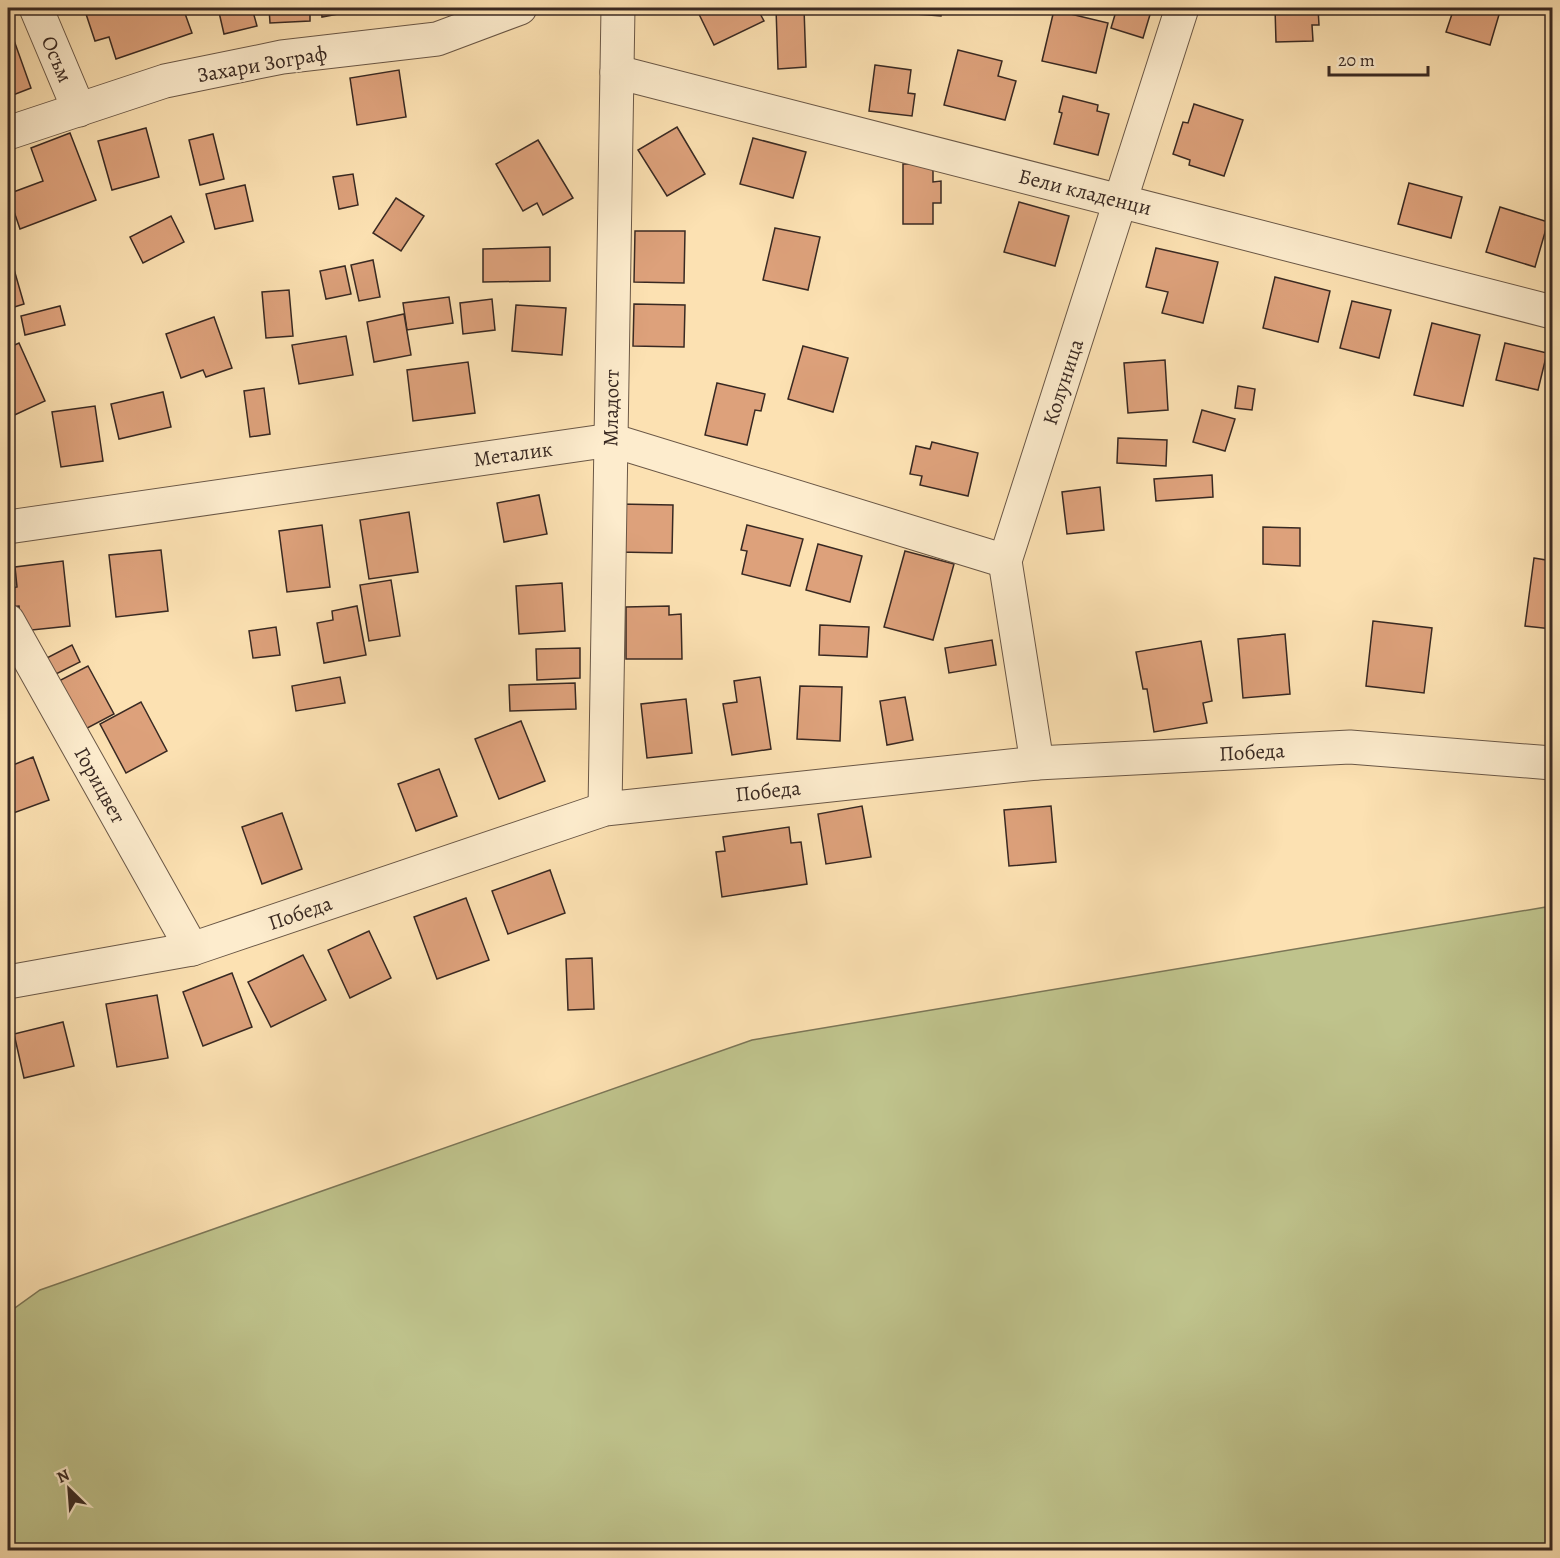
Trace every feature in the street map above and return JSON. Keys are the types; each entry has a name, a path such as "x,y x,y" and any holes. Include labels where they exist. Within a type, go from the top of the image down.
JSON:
{"street":[{"name":"Осъм","path":"36,8 78,110"},
{"name":"Захари Зограф","path":"8,133 165,81 270,59 437,39 520,8"},
{"name":"Младост","path":"604,809 618,8"},
{"name":"Колуница","path":"1037,763 1005,561 1182,8"},
{"name":"Бели кладенци","path":"617,72 1552,312"},
{"name":"Металик","path":"8,527 611,440 1005,561"},
{"name":"Горицвет","path":"8,621 192,950"},
{"name":"Победа","path":"8,982 192,950 604,809 1037,763 1350,747 1552,763"}],"green space":[{"path":"1552,906 1552,1550 8,1550 8,1313 40,1290 752,1040"}],"building":[{"path":"84,8 183,8 192,33 116,59 109,37 95,41"},
{"path":"218,8 252,8 257,26 224,34"},
{"path":"269,8 310,8 310,21 270,23"},
{"path":"321,8 369,8 322,17"},
{"path":"696,8 757,8 764,21 714,45"},
{"path":"776,8 804,8 806,67 778,69"},
{"path":"890,8 942,8 941,16 890,12"},
{"path":"1054,8 1079,8 1077,16 1054,10"},
{"path":"1117,8 1152,8 1143,38 1111,28"},
{"path":"1275,8 1318,8 1319,25 1312,25 1313,41 1276,42"},
{"path":"1454,8 1501,8 1490,45 1446,32"},
{"path":"1054,10 1108,23 1096,73 1042,61"},
{"path":"11,32 31,88 8,97 8,33"},
{"path":"958,50 1002,61 998,76 1016,81 1005,120 944,105"},
{"path":"875,65 911,70 908,93 915,94 912,116 869,111"},
{"path":"399,70 406,117 357,125 350,78"},
{"path":"1063,96 1098,105 1097,111 1109,114 1098,155 1054,144 1062,113 1059,112"},
{"path":"1194,104 1243,120 1224,176 1189,165 1190,160 1173,154 1183,122 1188,123"},
{"path":"677,127 705,174 667,196 638,150"},
{"path":"146,128 159,177 112,190 98,141"},
{"path":"70,133 96,200 20,229 8,194 43,181 31,148"},
{"path":"213,134 224,179 200,185 189,140"},
{"path":"753,138 806,152 793,198 740,184"},
{"path":"538,140 573,198 543,215 537,203 523,211 496,164"},
{"path":"903,164 933,164 933,182 941,181 941,203 933,203 933,224 903,224"},
{"path":"353,174 358,205 339,209 333,177"},
{"path":"1409,183 1462,197 1451,238 1398,224"},
{"path":"245,185 253,221 215,229 206,194"},
{"path":"396,198 424,216 401,251 373,233"},
{"path":"1019,202 1069,216 1055,266 1004,252"},
{"path":"1500,207 1548,222 1535,267 1486,252"},
{"path":"171,216 184,242 143,263 130,237"},
{"path":"775,228 820,237 808,290 763,280"},
{"path":"635,231 685,231 684,283 634,282"},
{"path":"550,247 550,281 483,282 483,249"},
{"path":"1156,248 1218,262 1203,323 1162,313 1168,292 1146,287"},
{"path":"8,253 24,304 8,309"},
{"path":"373,260 380,297 359,301 351,265"},
{"path":"345,266 351,294 326,299 320,271"},
{"path":"1275,277 1330,291 1318,342 1263,328"},
{"path":"289,290 293,336 266,338 262,292"},
{"path":"449,297 453,323 407,330 403,303"},
{"path":"492,299 495,330 463,334 460,303"},
{"path":"1352,301 1391,310 1379,358 1340,348"},
{"path":"634,304 685,305 684,347 633,346"},
{"path":"516,305 566,308 562,355 512,351"},
{"path":"60,306 65,325 25,335 21,316"},
{"path":"404,314 411,355 374,362 367,322"},
{"path":"214,317 232,368 206,377 203,370 181,378 166,334"},
{"path":"1432,323 1480,335 1463,406 1414,395"},
{"path":"346,336 353,375 299,384 292,345"},
{"path":"19,343 45,401 8,418 8,348"},
{"path":"1505,343 1547,353 1538,390 1496,380"},
{"path":"803,346 848,358 833,412 788,399"},
{"path":"1165,360 1168,410 1128,413 1124,363"},
{"path":"468,362 475,413 413,421 407,370"},
{"path":"717,383 765,394 761,411 755,410 747,445 705,435"},
{"path":"1238,386 1255,389 1252,410 1235,408"},
{"path":"264,388 270,434 250,437 244,391"},
{"path":"163,392 171,427 119,439 111,404"},
{"path":"95,406 103,461 61,467 52,412"},
{"path":"1202,410 1235,419 1225,451 1193,442"},
{"path":"1118,438 1167,440 1166,466 1117,463"},
{"path":"932,442 978,453 968,496 920,485 922,476 910,474 916,446 930,449"},
{"path":"8,464 14,495 8,496"},
{"path":"1212,475 1213,497 1156,501 1154,479"},
{"path":"1100,487 1104,530 1067,534 1062,492"},
{"path":"539,495 547,534 504,542 497,503"},
{"path":"618,504 673,505 672,553 617,552"},
{"path":"409,512 418,572 369,579 360,520"},
{"path":"322,525 330,587 287,592 279,531"},
{"path":"747,525 803,539 790,586 742,574 747,551 741,550"},
{"path":"1263,527 1300,528 1300,566 1263,564"},
{"path":"818,544 862,556 850,602 806,590"},
{"path":"161,550 168,611 116,617 109,555"},
{"path":"905,551 954,564 933,640 884,627"},
{"path":"1534,558 1552,561 1552,629 1525,626"},
{"path":"63,561 70,626 22,631 19,606 8,607 8,589 17,587 15,567"},
{"path":"391,580 400,636 369,641 360,585"},
{"path":"562,583 565,631 519,634 516,586"},
{"path":"357,606 366,655 324,663 317,623 333,620 332,611"},
{"path":"669,606 669,615 681,614 682,659 626,659 626,607"},
{"path":"1373,621 1432,628 1424,693 1366,686"},
{"path":"820,625 869,627 867,657 819,655"},
{"path":"276,627 280,655 253,658 249,631"},
{"path":"1285,634 1290,694 1243,698 1238,639"},
{"path":"992,640 996,665 949,673 945,648"},
{"path":"1201,641 1212,701 1203,703 1207,723 1154,732 1147,689 1143,689 1136,652"},
{"path":"72,645 80,662 48,678 39,662"},
{"path":"580,648 580,678 537,680 536,649"},
{"path":"88,666 114,714 76,734 51,685"},
{"path":"340,677 345,703 296,711 292,686"},
{"path":"760,677 771,749 732,755 723,704 737,702 734,681"},
{"path":"575,683 576,709 510,711 509,685"},
{"path":"800,686 842,687 840,741 797,739"},
{"path":"905,697 913,740 887,745 880,701"},
{"path":"686,699 692,753 647,758 641,704"},
{"path":"141,702 167,751 126,773 100,724"},
{"path":"521,721 545,781 499,799 475,739"},
{"path":"33,757 49,800 8,815 8,767"},
{"path":"439,769 457,816 416,831 398,784"},
{"path":"862,806 871,857 826,864 818,814"},
{"path":"1051,806 1056,862 1009,866 1004,810"},
{"path":"282,813 302,869 262,884 242,827"},
{"path":"789,827 791,843 801,842 807,884 722,897 716,852 725,851 723,837"},
{"path":"550,870 565,913 508,934 492,891"},
{"path":"466,898 489,960 437,979 414,917"},
{"path":"369,931 391,978 350,998 328,950"},
{"path":"303,955 326,1000 271,1027 248,982"},
{"path":"592,958 594,1009 568,1010 566,959"},
{"path":"232,973 252,1027 203,1046 183,992"},
{"path":"157,995 168,1058 117,1067 106,1004"},
{"path":"63,1022 74,1066 24,1078 14,1034"}]}
